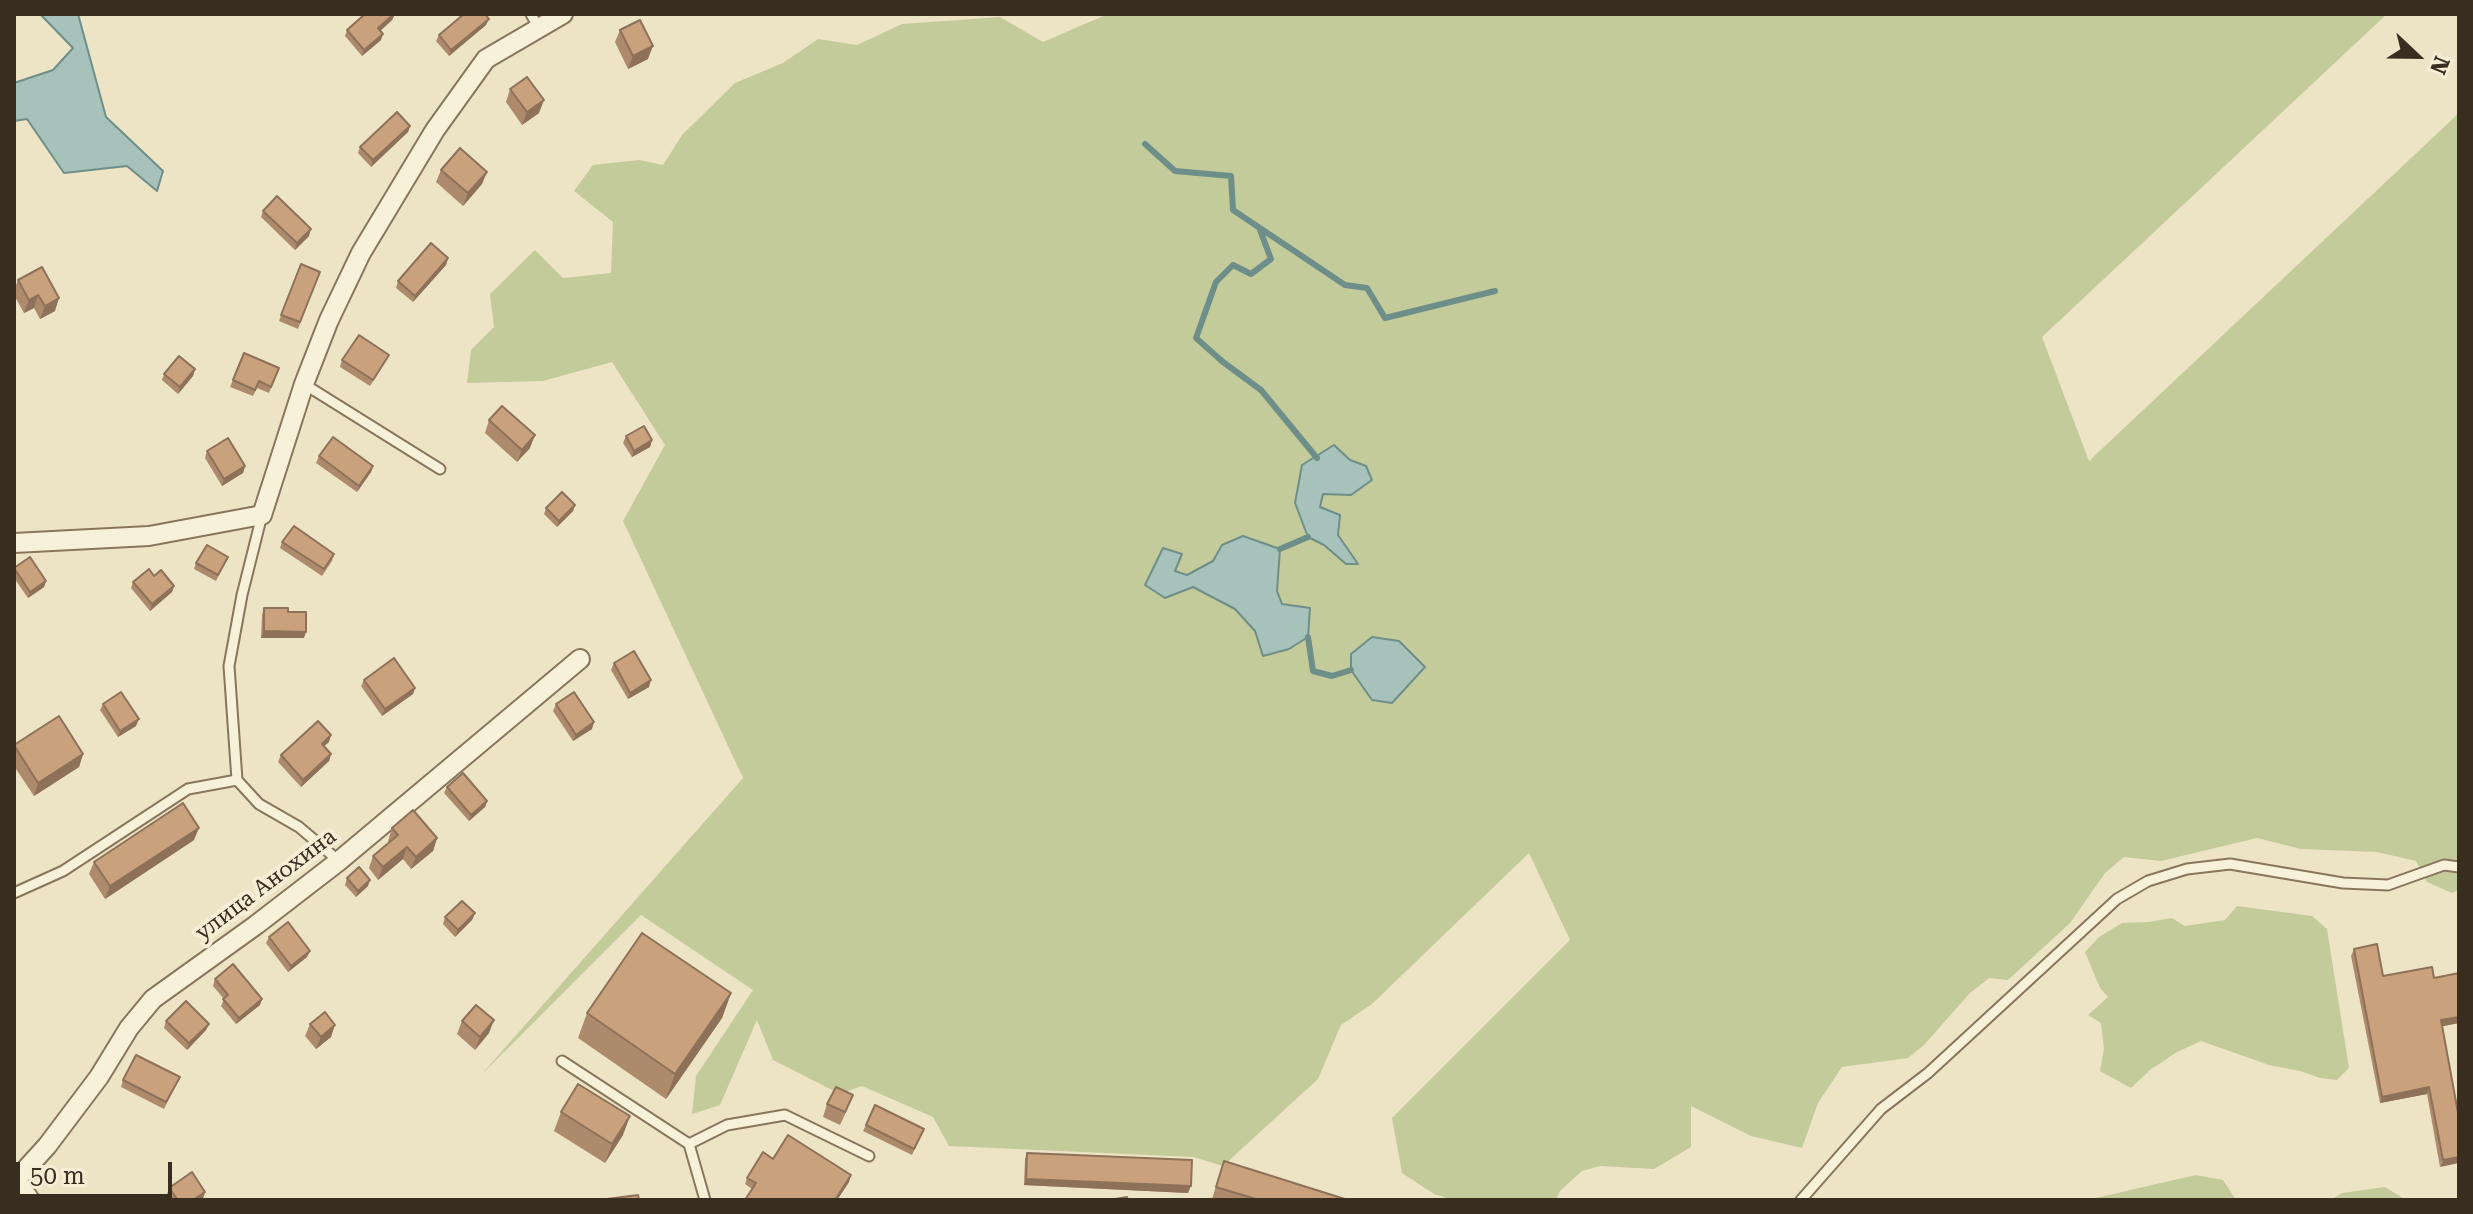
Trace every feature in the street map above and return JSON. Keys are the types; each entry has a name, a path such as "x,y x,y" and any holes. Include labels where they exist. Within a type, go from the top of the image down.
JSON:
{"street":[{"path":"14,543 149,536 262,515 304,384 329,320 361,253 435,130 486,59 534,21 563,14"},
{"name":"улица Анохина","path":"30,1200 15,1179 64,1123 99,1077 129,1028 153,999 339,861 580,659"}],"lane":[{"path":"304,384 440,469"},
{"path":"262,515 242,595 229,666 237,780 259,804 299,827 339,861"},
{"path":"14,893 63,871 188,789 237,780"},
{"path":"1801,1200 1881,1109 1928,1073 2117,899 2148,881 2187,869 2230,864 2343,883 2388,885 2444,865 2459,867"},
{"path":"562,1061 689,1144 705,1200"},
{"path":"689,1144 727,1125 785,1115 869,1156"}],"green space":[{"path":"1108,14 2387,14 2042,337 2089,461 2459,113 2459,890 2452,893 2427,882 2416,861 2377,852 2301,849 2257,838 2161,861 2124,857 2105,873 2070,923 2008,980 1989,978 1969,994 1924,1045 1908,1058 1842,1067 1818,1103 1802,1148 1751,1136 1691,1106 1691,1147 1654,1169 1600,1166 1582,1171 1560,1191 1556,1200 1453,1200 1434,1194 1402,1173 1392,1118 1570,940 1529,853 1372,1004 1341,1025 1318,1079 1223,1166 1193,1157 949,1146 933,1117 862,1086 840,1094 773,1060 757,1020 720,1105 692,1114 696,1076 753,990 641,915 481,1075 743,778 623,521 665,445 612,362 543,381 467,383 471,350 494,327 490,294 535,250 563,278 611,273 613,222 574,191 593,165 639,160 663,165 682,135 735,83 783,63 818,39 857,45 902,24 1000,17 1043,42"},
{"path":"2237,906 2312,916 2327,929 2349,1068 2337,1080 2320,1078 2269,1065 2201,1041 2150,1070 2131,1088 2100,1071 2104,1049 2101,1023 2088,1015 2108,997 2100,988 2085,952 2099,937 2122,923 2172,918 2185,926 2225,920"},
{"path":"2196,1175 2223,1180 2236,1200 2087,1200"},
{"path":"2385,1187 2406,1200 2331,1200 2342,1193"}],"water":[{"path":"40,14 78,14 106,117 163,171 157,191 127,166 64,173 27,119 14,121 14,83 53,70 73,48"},
{"path":"1334,445 1350,460 1366,466 1372,480 1351,495 1323,494 1320,507 1340,515 1338,535 1358,564 1346,564 1324,545 1308,537 1295,503 1302,465"},
{"path":"1243,536 1280,549 1277,591 1282,604 1310,608 1308,637 1289,649 1263,656 1255,631 1235,609 1193,587 1165,598 1145,585 1163,548 1182,554 1175,571 1187,575 1213,561 1222,545"},
{"path":"1372,637 1399,641 1425,667 1392,703 1372,700 1351,670 1351,654"}],"building":[{"path":"365,14 394,14 378,28 383,34 364,50 347,30"},
{"path":"464,14 485,14 489,19 451,50 439,35"},
{"path":"640,20 653,46 633,56 620,30"},
{"path":"527,77 544,100 527,112 510,89"},
{"path":"397,112 410,126 373,160 360,147"},
{"path":"460,148 487,172 468,193 441,170"},
{"path":"277,196 311,229 297,243 263,211"},
{"path":"431,243 448,258 415,296 398,281"},
{"path":"301,264 320,272 300,322 281,315"},
{"path":"42,267 59,298 45,306 38,295 29,300 18,280"},
{"path":"359,335 389,355 373,380 342,360"},
{"path":"244,353 279,368 271,387 259,381 255,390 233,380"},
{"path":"179,356 195,369 180,387 164,374"},
{"path":"502,406 535,435 522,450 489,420"},
{"path":"644,426 652,440 634,451 626,436"},
{"path":"333,437 373,466 359,486 319,456"},
{"path":"228,438 245,466 224,479 207,451"},
{"path":"562,492 575,505 559,521 546,508"},
{"path":"294,526 334,554 324,569 282,542"},
{"path":"207,545 228,557 218,575 196,563"},
{"path":"30,557 46,581 30,592 14,568"},
{"path":"149,569 154,576 161,570 174,586 152,604 133,582"},
{"path":"264,608 306,612 306,632 264,631"},
{"path":"634,651 651,680 630,693 614,663"},
{"path":"394,658 415,688 385,709 364,680"},
{"path":"121,692 139,719 120,731 103,704"},
{"path":"574,692 594,722 576,735 556,704"},
{"path":"59,716 83,754 38,783 14,745"},
{"path":"318,721 331,735 322,744 331,754 303,780 281,755"},
{"path":"463,773 487,801 471,815 447,787"},
{"path":"183,803 199,828 110,886 94,862"},
{"path":"413,810 437,838 416,857 407,847 383,867 373,856 398,835 392,828"},
{"path":"359,867 370,880 358,891 347,878"},
{"path":"462,901 475,913 458,930 445,917"},
{"path":"288,922 310,951 291,966 269,937"},
{"path":"642,933 731,993 675,1074 587,1013"},
{"path":"2377,944 2383,976 2432,967 2434,978 2459,973 2459,1017 2441,1020 2459,1118 2459,1157 2443,1160 2429,1087 2382,1097 2354,949"},
{"path":"233,964 262,999 239,1018 223,999 228,995 215,979"},
{"path":"186,1001 209,1024 189,1043 166,1021"},
{"path":"476,1005 494,1020 480,1037 462,1021"},
{"path":"325,1012 335,1025 321,1037 310,1024"},
{"path":"136,1055 180,1077 166,1102 123,1080"},
{"path":"578,1084 630,1116 612,1144 561,1112"},
{"path":"836,1087 853,1095 845,1112 827,1104"},
{"path":"875,1105 924,1129 914,1149 866,1125"},
{"path":"788,1135 851,1175 835,1200 745,1200 756,1183 747,1178 763,1152 773,1159"},
{"path":"1027,1153 1192,1160 1191,1186 1026,1179"},
{"path":"1224,1161 1348,1200 1259,1200 1216,1187"},
{"path":"192,1172 205,1192 193,1200 178,1200 169,1188"},
{"path":"638,1195 639,1200 599,1200"}],"waterway":[{"path":"1145,144 1175,171 1231,176 1233,210 1345,285 1367,288 1385,318 1495,291"},
{"path":"1260,230 1271,259 1251,274 1233,265 1216,282 1196,338 1261,390 1317,458"},
{"path":"1280,549 1308,537"},
{"path":"1308,637 1313,671 1332,676 1351,670"}]}
